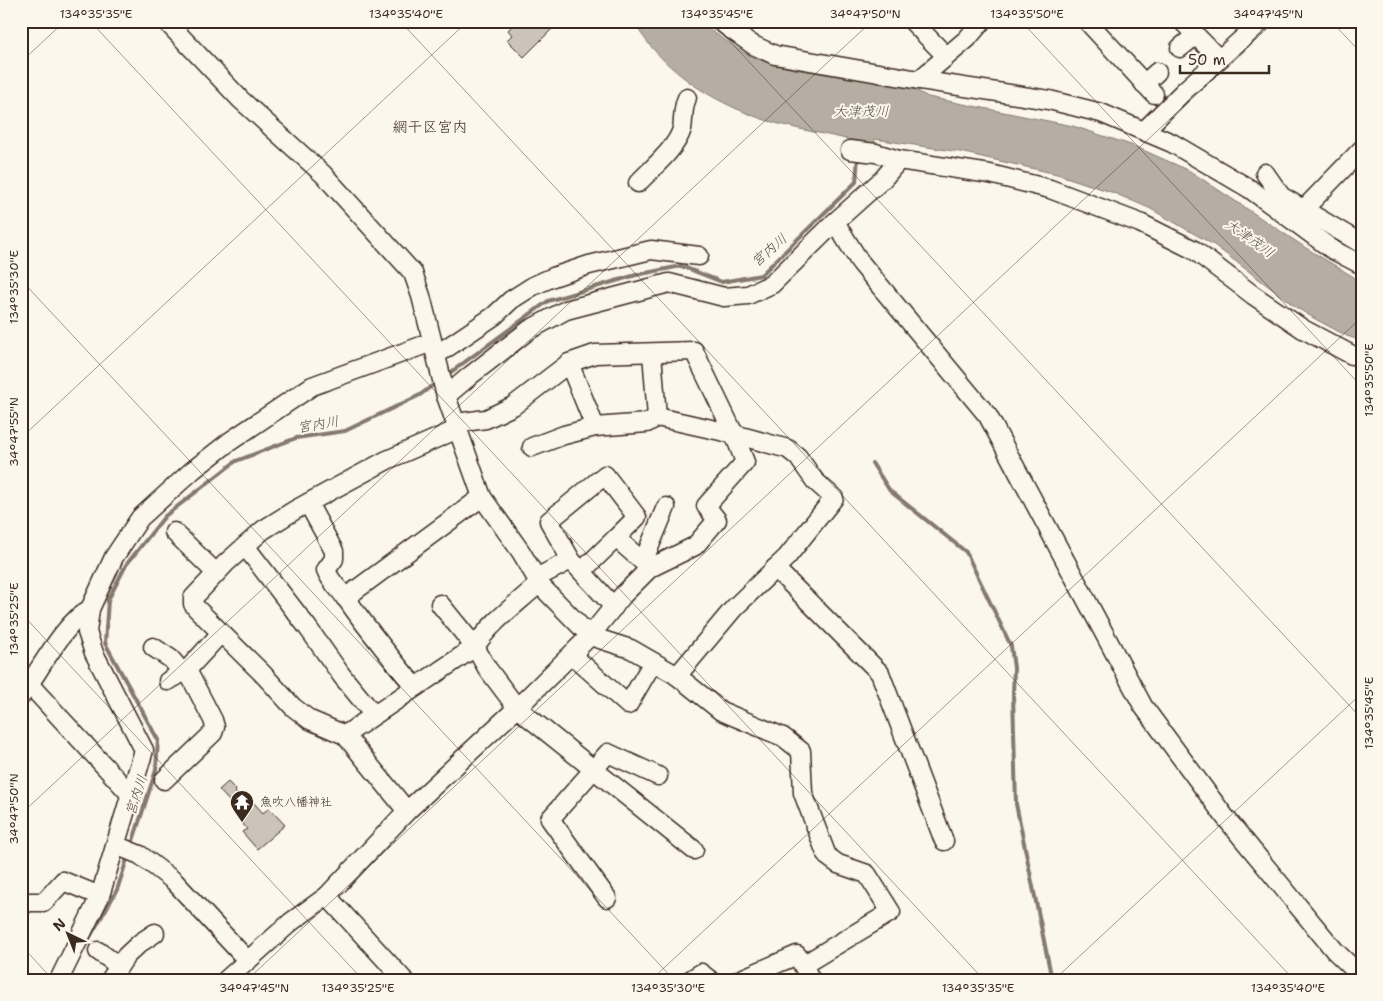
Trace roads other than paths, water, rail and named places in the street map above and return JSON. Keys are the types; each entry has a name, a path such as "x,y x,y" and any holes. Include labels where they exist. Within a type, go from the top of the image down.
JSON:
{"street":[{"path":"166,21 241,100 323,174 413,273 446,396 482,497 521,552 538,582 590,636 631,649 677,676 721,711 783,737 801,751 804,793 827,856 838,864 867,874 891,912 807,972 797,955 739,980"},
{"path":"912,21 946,56"},
{"path":"919,80 967,39 982,21"},
{"path":"1087,21 1152,83"},
{"path":"1182,21 1219,59"},
{"path":"1144,131 1185,90 1262,21"},
{"path":"729,24 752,44 775,55 1049,100 1101,114 1172,143 1250,189 1333,250 1362,265"},
{"path":"1180,48 1196,35"},
{"path":"638,184 676,142 682,128 683,107 687,98"},
{"path":"1304,209 1362,149"},
{"path":"850,150 876,153 899,160 990,174 1050,189 1140,223 1194,250 1253,295 1303,329 1352,354 1362,357"},
{"path":"446,396 529,330 566,310 669,284 724,297 748,294 772,284 835,222 883,179 899,160"},
{"path":"1264,173 1281,196 1362,244"},
{"path":"835,222 860,262 988,416 1142,706 1225,817 1335,950 1362,977"},
{"path":"59,980 100,896 144,750 94,653 87,632 90,609 114,557 140,518 193,470 237,437 312,386 434,348 486,322 511,300 552,277 589,265 651,250 699,256"},
{"path":"1253,295 1282,327 1298,340 1362,369"},
{"path":"407,811 346,735 310,720 293,707 193,604 193,598 216,573 262,530 387,460 457,426 486,419 513,406 569,363 595,354 694,351 734,434 745,462 706,506 717,520 695,546 647,565"},
{"path":"652,353 657,417"},
{"path":"569,363 595,427"},
{"path":"532,447 564,435 595,427 647,423 657,417 734,434 788,449 798,457 815,481 834,498 787,557 734,608 677,676"},
{"path":"346,735 475,647 482,636 534,588 538,582 577,566 616,538 637,517 606,475 549,521 577,566 614,607"},
{"path":"345,598 482,497"},
{"path":"308,503 334,551 334,559 326,570 328,577 415,687"},
{"path":"226,980 291,922 327,896 407,811 517,708 590,636 647,565 666,507"},
{"path":"174,532 216,573"},
{"path":"616,538 647,565"},
{"path":"245,546 342,676 374,715"},
{"path":"775,568 880,673 944,841"},
{"path":"440,604 475,647 487,668 517,708 694,850"},
{"path":"90,609 80,613 26,690 132,795"},
{"path":"179,674 221,633"},
{"path":"153,647 170,659 213,720 215,727 213,733 164,780"},
{"path":"572,655 628,705 653,662"},
{"path":"607,898 550,819 608,753 658,776"},
{"path":"115,845 140,855 174,881 247,960"},
{"path":"21,907 28,902 44,902 63,881 100,896"},
{"path":"327,896 404,980"},
{"path":"98,951 114,973 126,956 154,933"},
{"path":"690,980 701,973 710,980"}],"water":[{"name":"大津茂川","path":"633,21 700,21 744,53 769,63 794,69 910,87 928,97 1073,126 1134,146 1190,171 1306,248 1362,282 1362,341 1347,336 1297,308 1214,245 1149,208 1114,193 1057,174 960,152 875,139 874,145 786,126 742,111 706,93 673,69 645,39"}],"waterway":[{"name":"宮内川","path":"447,375 548,301 636,275 681,266 722,282 761,275 856,182 858,156"},
{"name":"宮内川","path":"131,847 156,770 158,740 105,643 108,600 126,565 165,516 236,461 296,438 345,431 420,395 437,382"},
{"path":"872,463 890,491 966,552 1011,646 1014,668 1016,804 1052,980"},
{"name":"宮内川","path":"87,942 117,890 128,856"}],"place":[{"name":"魚吹八幡神社","path":"242,823"}],"district":[{"name":"網干区宮内","path":"430,127"}]}
